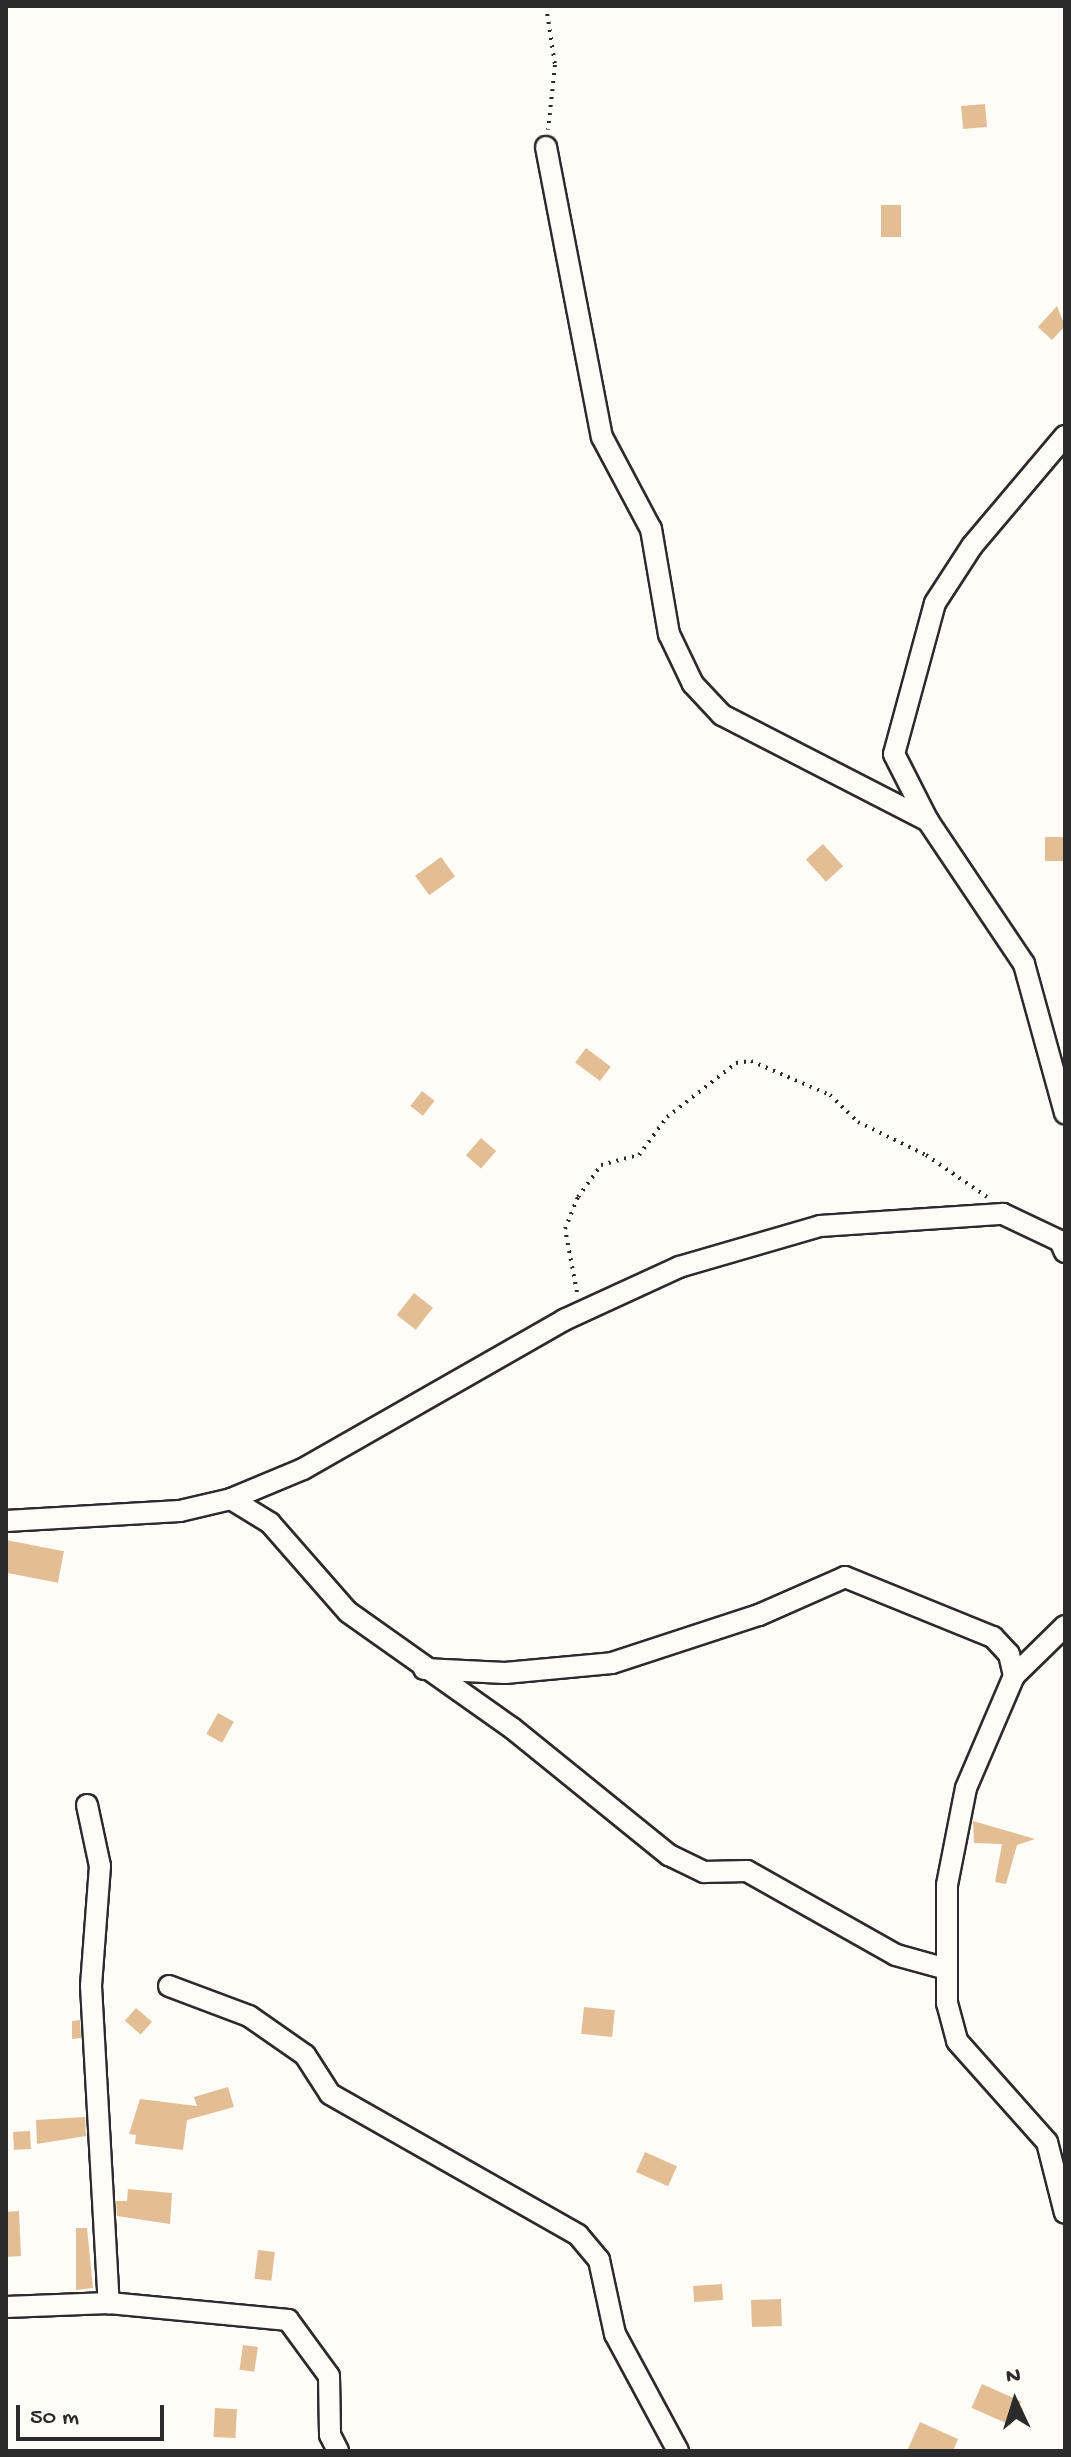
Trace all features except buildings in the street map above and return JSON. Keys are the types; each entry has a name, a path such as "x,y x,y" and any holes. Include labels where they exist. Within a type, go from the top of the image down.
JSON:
{"street":[{"path":"546,147 602,437 651,529 669,634 693,684 722,715 928,821"},
{"path":"1065,436 972,546 935,603 894,754 928,821 1024,964 1065,1113"},
{"path":"6,1521 180,1511 231,1499 303,1469 564,1320 679,1267 820,1226 1003,1214 1063,1243"},
{"path":"231,1499 270,1523 348,1612 422,1669 512,1728 669,1855 704,1872 747,1871 896,1955 947,1969"},
{"path":"422,1669 505,1673 612,1663 759,1615 845,1577 993,1637 1009,1654 1014,1676"},
{"path":"1065,1626 1014,1676 966,1788 947,1885 950,2026 1047,2142 1065,2213"},
{"path":"87,1805 100,1866 91,1986 109,2303"},
{"path":"169,1986 249,2016 305,2055 330,2094 578,2235 599,2260 615,2334 678,2451"},
{"path":"6,2307 109,2303 288,2320 329,2376 330,2435 338,2451"}],"path":[{"path":"546,6 555,65 546,147"},
{"path":"564,1320 579,1289 565,1229 578,1197 601,1165 639,1155 667,1117 736,1063 751,1061 830,1095 858,1122 956,1173 1003,1214"}]}
